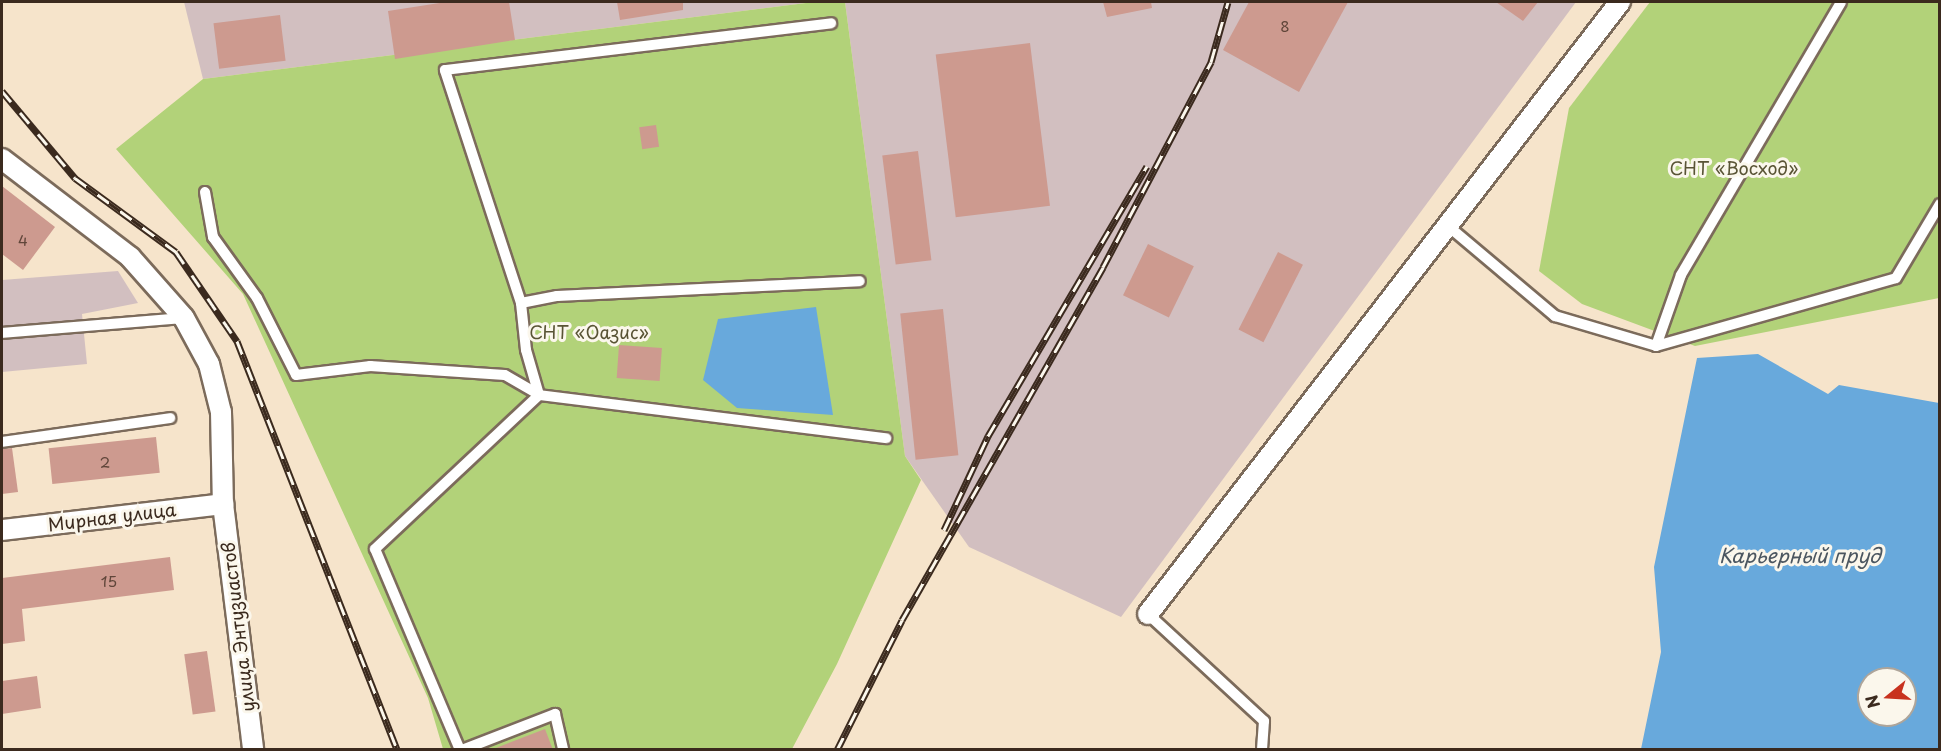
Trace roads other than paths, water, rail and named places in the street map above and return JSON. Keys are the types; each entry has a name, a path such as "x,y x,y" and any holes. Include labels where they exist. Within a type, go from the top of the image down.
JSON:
{"street":[{"path":"1148,614 1620,2"},
{"name":"улица Энтузиастов","path":"2,159 130,257 184,318 209,364 221,412 223,504 253,750"},
{"name":"Мирная улица","path":"2,530 223,504"}],"lane":[{"path":"1656,346 1681,275 1841,2"},
{"path":"539,395 526,350 521,303 445,70 831,23"},
{"path":"205,192 213,237 258,297 296,375 370,366 505,375 539,395 886,438"},
{"path":"1448,226 1555,316 1656,346 1896,278 1940,204"},
{"path":"521,303 557,296 860,281"},
{"path":"2,333 184,318"},
{"path":"539,395 375,549 461,750 555,714 563,750"},
{"path":"2,441 170,418"},
{"path":"1148,614 1263,721 1262,750"}],"water":[{"path":"816,307 833,415 737,408 703,380 718,319"},
{"name":"Карьерный пруд","path":"1758,354 1828,394 1839,385 1939,403 1939,749 1641,749 1661,652 1654,567 1697,358"}],"railway":[{"path":"837,750 902,620 1103,267 1211,62 1228,2"},
{"path":"2,91 75,178 176,252 237,341 397,750"},
{"path":"944,530 988,436 1147,166"}],"park label":[{"name":"СНТ «Восход»","path":"1734,168"},
{"name":"СНТ «Оазис»","path":"589,332"}]}
